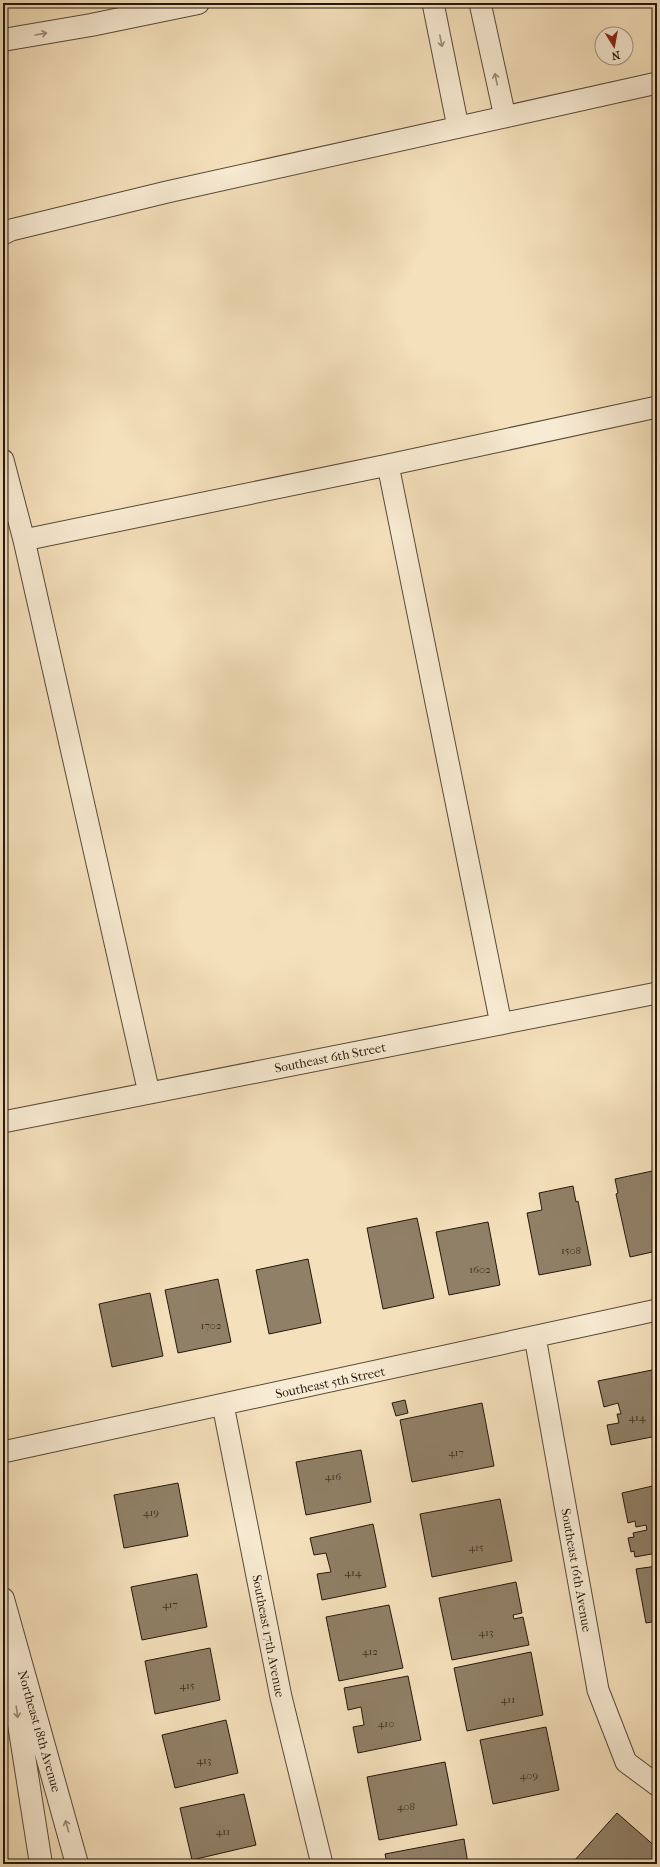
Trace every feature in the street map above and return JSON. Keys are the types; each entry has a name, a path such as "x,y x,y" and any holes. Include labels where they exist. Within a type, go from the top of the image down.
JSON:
{"street":[{"path":"3,40 91,25 198,3"},
{"path":"433,3 458,127"},
{"path":"480,3 505,117"},
{"path":"3,234 10,230 167,192 657,83"},
{"path":"24,540 388,465 657,407"},
{"path":"3,460 24,540 149,1093"},
{"path":"388,465 501,1024"},
{"name":"Southeast 6th Street","path":"3,1122 657,993"},
{"name":"Southeast 5th Street","path":"3,1452 657,1310"},
{"name":"Southeast 16th Avenue","path":"535,1336 598,1690 626,1762 657,1784"},
{"name":"Southeast 17th Avenue","path":"223,1405 281,1697 322,1864"},
{"name":"Northeast 18th Avenue","path":"3,1599 77,1864"},
{"name":"Northeast 18th Avenue","path":"3,1618 41,1864"}],"building":[{"path":"657,1170 657,1251 630,1257 616,1194 618,1193 615,1179"},
{"path":"573,1186 576,1202 578,1201 591,1265 539,1275 527,1213 542,1210 539,1193"},
{"path":"417,1218 434,1298 383,1309 367,1228"},
{"path":"488,1222 500,1285 449,1295 436,1232"},
{"path":"308,1259 321,1323 269,1334 256,1270"},
{"path":"218,1279 231,1342 178,1353 165,1290"},
{"path":"150,1293 163,1356 112,1367 99,1304"},
{"path":"657,1369 657,1436 611,1445 607,1425 619,1423 617,1414 621,1414 618,1403 604,1407 598,1381"},
{"path":"405,1400 408,1413 396,1416 392,1403"},
{"path":"482,1403 494,1466 412,1482 400,1420"},
{"path":"361,1450 371,1502 306,1515 296,1462"},
{"path":"178,1483 188,1536 124,1548 114,1495"},
{"path":"657,1485 657,1553 635,1557 634,1551 631,1552 628,1538 634,1537 633,1533 647,1530 646,1525 636,1527 635,1521 628,1523 622,1493"},
{"path":"500,1499 512,1561 432,1577 420,1514"},
{"path":"373,1524 386,1587 322,1600 317,1574 331,1572 326,1553 314,1555 310,1538"},
{"path":"657,1566 657,1621 646,1623 636,1569"},
{"path":"197,1574 207,1627 142,1640 131,1587"},
{"path":"516,1582 522,1613 513,1615 514,1619 523,1617 529,1645 452,1660 439,1598"},
{"path":"389,1605 403,1668 339,1681 326,1617"},
{"path":"210,1648 220,1700 155,1714 145,1661"},
{"path":"531,1652 543,1715 467,1731 454,1668"},
{"path":"408,1676 421,1740 358,1753 353,1727 364,1725 361,1707 348,1710 344,1688"},
{"path":"226,1720 238,1773 175,1788 162,1735"},
{"path":"546,1727 559,1790 493,1804 480,1740"},
{"path":"445,1762 457,1825 379,1840 367,1777"},
{"path":"244,1794 256,1845 192,1860 180,1808"},
{"path":"617,1813 657,1848 657,1864 578,1864 574,1861"},
{"path":"464,1839 468,1864 387,1864 385,1854"}]}
